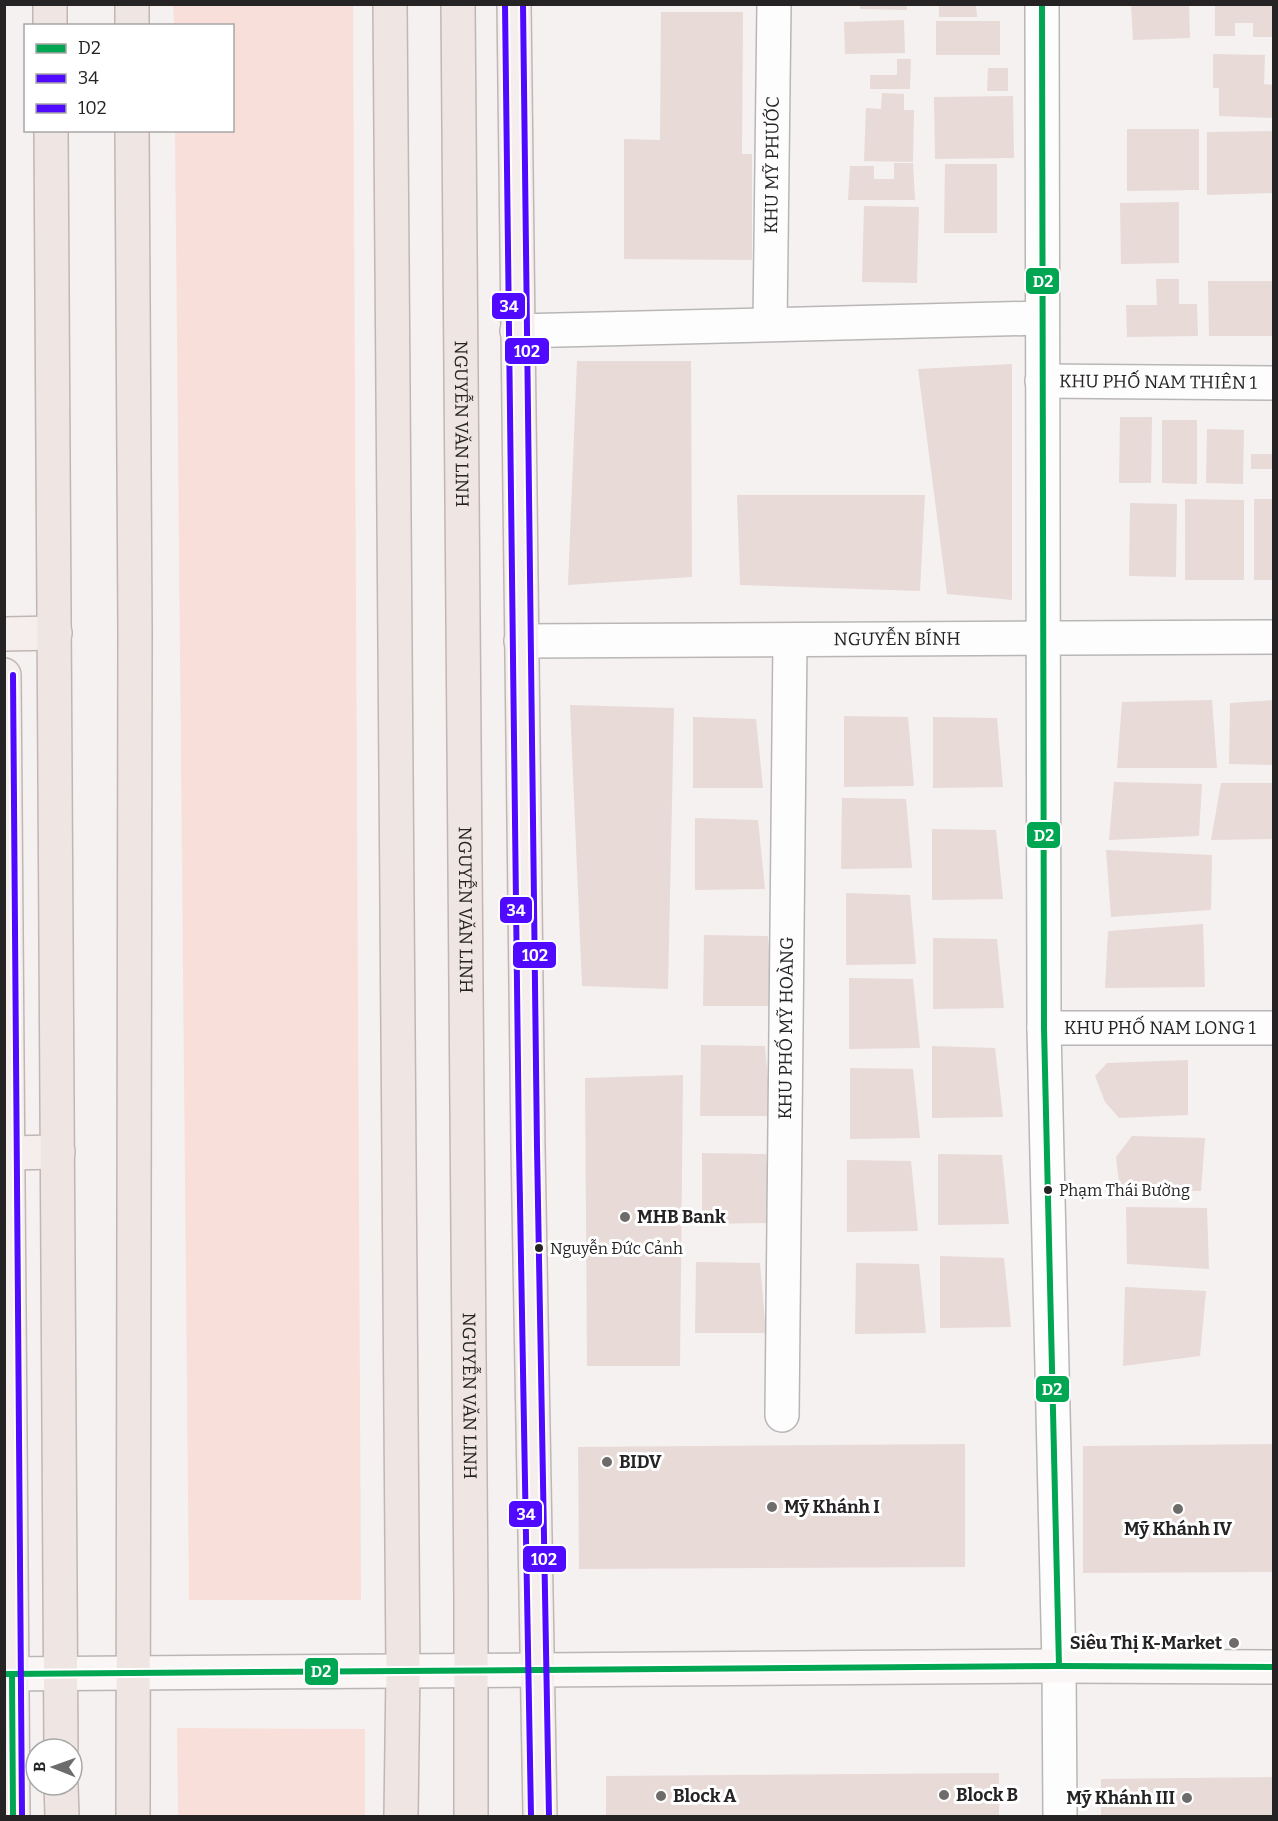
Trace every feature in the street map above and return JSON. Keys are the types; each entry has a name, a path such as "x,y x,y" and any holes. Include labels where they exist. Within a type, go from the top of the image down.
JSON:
{"highway":[{"path":"50,4 50,24"},
{"path":"132,4 132,24"},
{"path":"390,4 403,1672 402,1816"},
{"name":"NGUYỄN VĂN LINH","path":"458,4 472,1671 471,1816"},
{"path":"51,132 61,1737"},
{"path":"132,132 135,619 133,1816"},
{"path":"61,1797 62,1816"}],"main road":[{"path":"514,4 528,1147 540,1816"},
{"path":"4,634 55,633"},
{"path":"4,675 8,1153 8,1674 13,1816"},
{"path":"8,1153 58,1152"},
{"path":"8,1674 1059,1666 1274,1667"}],"street":[{"name":"KHU MỸ PHƯỚC","path":"770,324 774,4"},
{"path":"1042,4 1044,1028 1059,1666 1060,1816"},
{"path":"517,331 1042,318"},
{"name":"KHU PHỐ NAM THIÊN 1","path":"1042,381 1274,383"},
{"name":"NGUYỄN BÍNH","path":"521,641 1274,637"},
{"name":"KHU PHỐ MỸ HOÀNG","path":"782,1415 790,640"},
{"name":"KHU PHỐ NAM LONG 1","path":"1044,1028 1274,1028"}],"shaded area":[{"path":"173,5 353,5 361,1600 189,1600 175,132 234,132 234,24 174,24"},
{"path":"177,1728 365,1729 365,1816 178,1816"}],"building":[{"path":"860,4 907,4 907,10 860,9"},
{"path":"939,4 976,4 977,17 939,17"},
{"path":"1131,4 1189,4 1190,38 1133,40"},
{"path":"1215,4 1274,4 1274,37 1253,37 1253,23 1235,23 1235,36 1215,36"},
{"path":"661,12 743,12 742,154 752,154 752,260 624,259 624,139 660,140"},
{"path":"904,20 905,53 845,54 844,22"},
{"path":"936,21 1000,21 1000,55 936,55"},
{"path":"1213,54 1265,55 1264,84 1274,85 1274,118 1219,116 1219,88 1213,88"},
{"path":"897,59 911,59 910,89 870,89 870,75 897,75"},
{"path":"988,68 1008,68 1008,91 987,91"},
{"path":"882,93 904,94 904,110 914,110 913,162 864,161 866,108 881,109"},
{"path":"1013,96 1014,158 935,159 934,97"},
{"path":"1127,129 1199,129 1199,190 1127,191"},
{"path":"1274,131 1274,193 1207,195 1207,132"},
{"path":"894,163 913,163 915,200 848,200 850,166 874,166 874,179 894,179"},
{"path":"945,164 997,164 997,233 944,233"},
{"path":"1179,202 1179,263 1121,264 1120,203"},
{"path":"864,206 919,207 917,283 862,282"},
{"path":"1156,279 1179,279 1179,304 1197,304 1198,336 1127,337 1126,305 1157,305"},
{"path":"1208,281 1274,281 1274,336 1209,336"},
{"path":"577,361 691,361 692,577 568,585"},
{"path":"1012,364 1012,600 947,594 918,369"},
{"path":"1120,417 1152,417 1151,483 1119,483"},
{"path":"1162,420 1197,420 1197,484 1162,483"},
{"path":"1207,429 1244,430 1243,484 1206,483"},
{"path":"1251,454 1274,454 1274,469 1251,469"},
{"path":"737,495 925,495 920,591 740,585"},
{"path":"1185,499 1244,500 1244,580 1185,580"},
{"path":"1254,499 1274,499 1274,580 1254,580"},
{"path":"1130,503 1177,504 1176,577 1129,576"},
{"path":"1212,700 1217,768 1117,768 1122,702"},
{"path":"1274,700 1274,765 1229,764 1230,703"},
{"path":"570,705 674,708 668,989 582,986"},
{"path":"844,716 908,717 914,786 844,787"},
{"path":"693,717 756,719 763,788 693,788"},
{"path":"933,717 997,718 1003,787 933,788"},
{"path":"1114,782 1202,784 1199,836 1109,840"},
{"path":"1221,783 1274,783 1274,839 1211,840"},
{"path":"842,798 906,799 912,868 841,869"},
{"path":"695,818 758,820 765,889 695,890"},
{"path":"932,829 996,830 1003,899 932,900"},
{"path":"1106,850 1212,855 1211,910 1111,917"},
{"path":"846,893 910,895 916,964 846,965"},
{"path":"1203,924 1205,987 1105,988 1108,931"},
{"path":"704,935 768,936 774,1006 703,1006"},
{"path":"933,938 997,939 1004,1008 933,1009"},
{"path":"849,978 913,979 920,1048 849,1049"},
{"path":"701,1045 765,1046 771,1116 700,1116"},
{"path":"932,1046 995,1048 1003,1117 932,1118"},
{"path":"1188,1060 1188,1115 1119,1118 1105,1102 1095,1076 1107,1063"},
{"path":"850,1068 913,1069 920,1138 850,1139"},
{"path":"683,1075 680,1366 587,1366 585,1078"},
{"path":"1132,1136 1205,1138 1201,1191 1120,1191 1116,1157"},
{"path":"702,1153 766,1154 772,1223 702,1224"},
{"path":"938,1154 1002,1155 1009,1224 938,1225"},
{"path":"847,1160 911,1161 918,1231 847,1232"},
{"path":"1126,1207 1207,1208 1209,1269 1127,1264"},
{"path":"940,1256 1004,1258 1011,1327 940,1328"},
{"path":"696,1262 760,1263 766,1333 695,1333"},
{"path":"856,1263 919,1264 926,1333 855,1334"},
{"path":"1125,1287 1206,1291 1200,1356 1123,1366"},
{"name":"Mỹ Khánh I","path":"965,1444 965,1567 579,1569 578,1447"},
{"name":"Mỹ Khánh IV","path":"1274,1444 1274,1572 1083,1573 1083,1446"},
{"path":"999,1773 999,1816 606,1816 606,1776"},
{"name":"Mỹ Khánh III","path":"1274,1777 1274,1816 1101,1816 1101,1779"}],"transit line":[{"name":"34","path":"505,4 519,1147 531,1816"},
{"name":"102","path":"523,4 537,1147 549,1816"},
{"name":"D2","path":"1042,4 1044,1028 1059,1666"},
{"name":"102","path":"13,675 22,1816"},
{"name":"D2","path":"4,1674 1059,1666 1274,1667"},
{"name":"D2","path":"12,1674 13,1816"}],"place":[{"name":"Phạm Thái Bường","path":"1048,1190"},
{"name":"MHB Bank","path":"625,1217"},
{"name":"Nguyễn Đức Cảnh","path":"539,1248"},
{"name":"BIDV","path":"607,1462"},
{"name":"Mỹ Khánh I","path":"772,1507"},
{"name":"Mỹ Khánh IV","path":"1178,1509"},
{"name":"Siêu Thị K-Market","path":"1234,1643"},
{"name":"Block B","path":"944,1795"},
{"name":"Block A","path":"661,1796"},
{"name":"Mỹ Khánh III","path":"1187,1798"}]}
